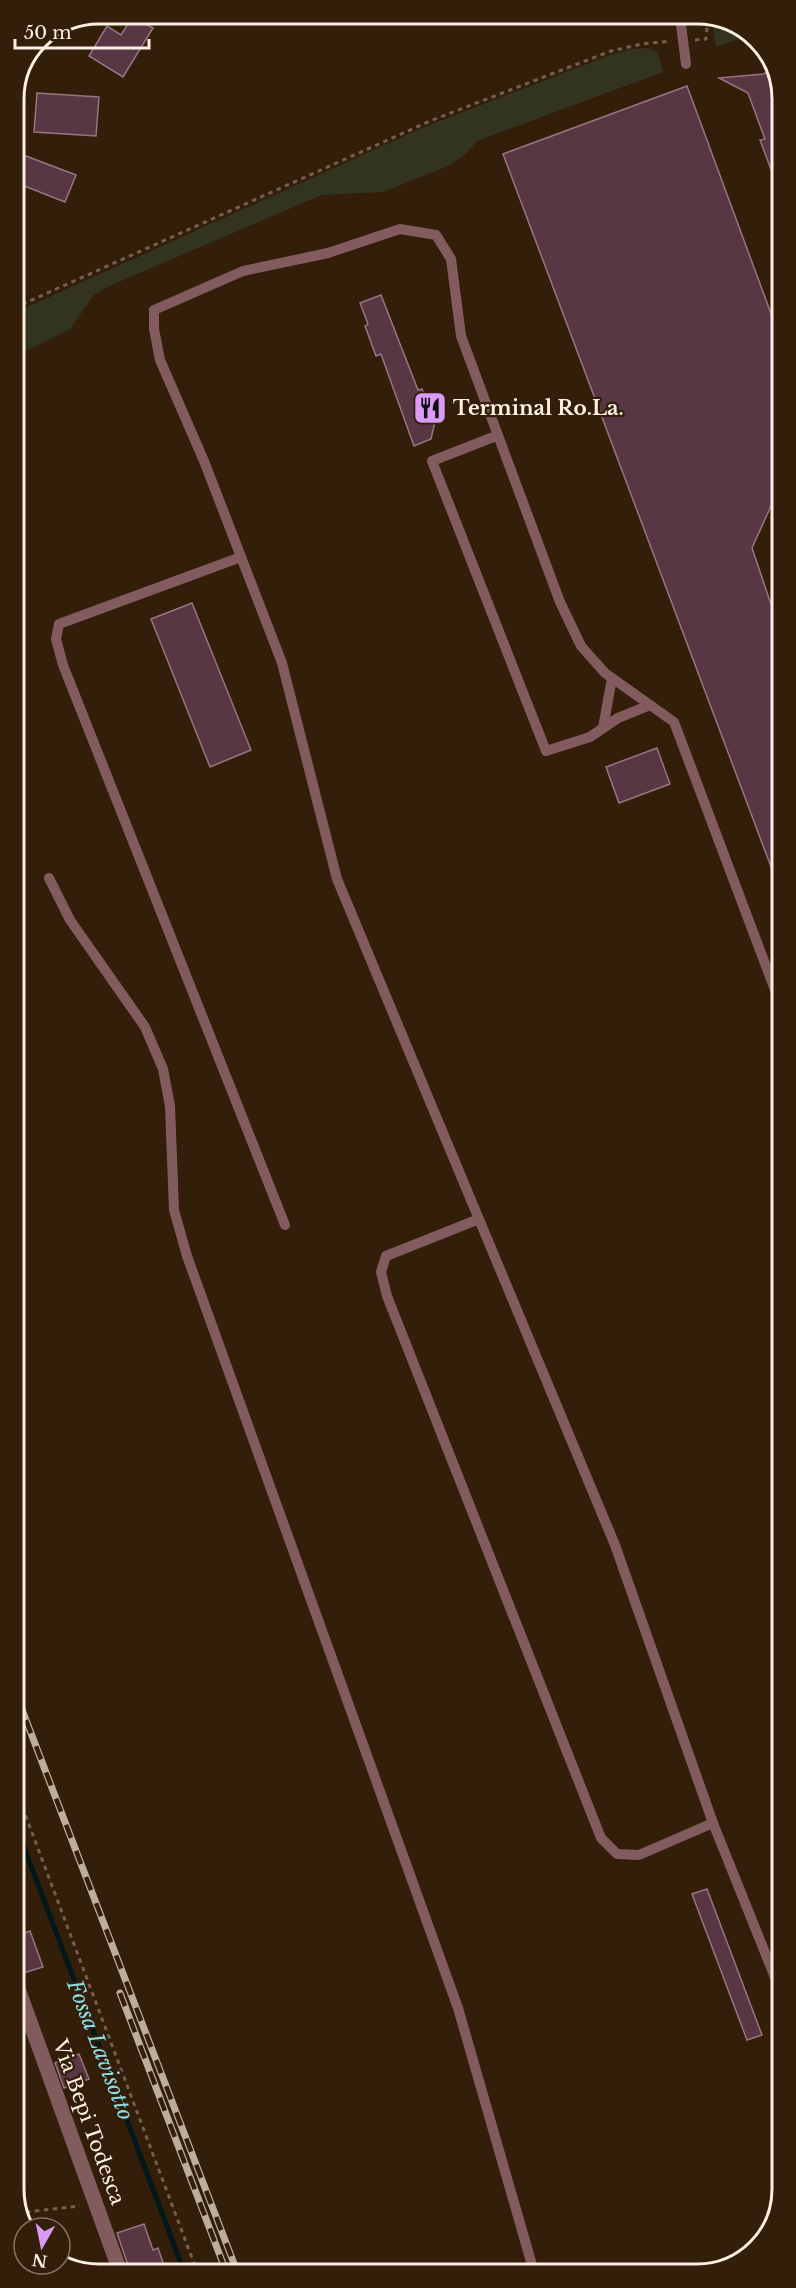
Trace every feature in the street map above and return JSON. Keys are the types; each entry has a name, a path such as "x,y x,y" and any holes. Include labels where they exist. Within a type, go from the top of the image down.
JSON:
{"street":[{"name":"Via Bepi Todesca","path":"24,2005 117,2264"}],"lane":[{"path":"681,24 686,64"},
{"path":"772,982 674,722 612,678 581,646 560,602 460,336 451,259 436,235 400,229 328,253 243,271 154,310 154,329 160,360 204,461 282,663 338,879 615,1545 713,1823 772,1970"},
{"path":"496,436 432,461 546,751 590,737 618,718 650,705"},
{"path":"241,557 59,624 56,639 63,665 285,1225"},
{"path":"603,728 612,678"},
{"path":"49,878 70,920 145,1027 163,1069 170,1106 174,1210 187,1256 458,2008 532,2264"},
{"path":"479,1219 386,1257 381,1272 387,1296 601,1838 617,1854 639,1856 713,1823"}],"path":[{"path":"706,39 707,25"},
{"path":"24,304 430,121 611,51 658,42"},
{"path":"24,1811 194,2264"},
{"path":"28,2212 96,2204"}],"green space":[{"path":"713,28 726,30 741,38 716,47"},
{"path":"648,48 658,52 663,72 477,141 466,154 448,166 383,192 322,195 107,287 94,295 70,329 24,352 24,308 422,128 630,49"}],"building":[{"path":"128,24 146,24 153,28 123,77 89,56 107,26 121,35"},
{"path":"767,73 769,79 772,99 772,172 760,140 765,139 748,93 719,78"},
{"path":"687,86 772,316 772,504 752,548 772,607 772,869 503,154"},
{"path":"37,93 99,97 96,136 34,132"},
{"path":"24,155 76,175 65,202 24,186"},
{"path":"381,295 418,390 422,389 435,422 431,439 414,446 381,354 376,356 365,326 368,324 360,303"},
{"path":"192,603 251,750 210,767 151,619"},
{"path":"657,748 670,784 619,803 606,767"},
{"path":"707,1889 762,2035 747,2040 692,1894"},
{"path":"30,1931 43,1967 24,1973 24,1933"},
{"path":"79,2054 89,2079 64,2088 55,2063"},
{"path":"144,2224 153,2250 158,2248 164,2264 128,2264 117,2233"}],"waterway":[{"name":"Fossa Lavisotto","path":"24,1847 181,2264"}],"railway":[{"path":"24,1715 234,2264"},
{"path":"120,1993 223,2264"}],"place":[{"name":"Terminal Ro.La.","path":"430,408"}]}
